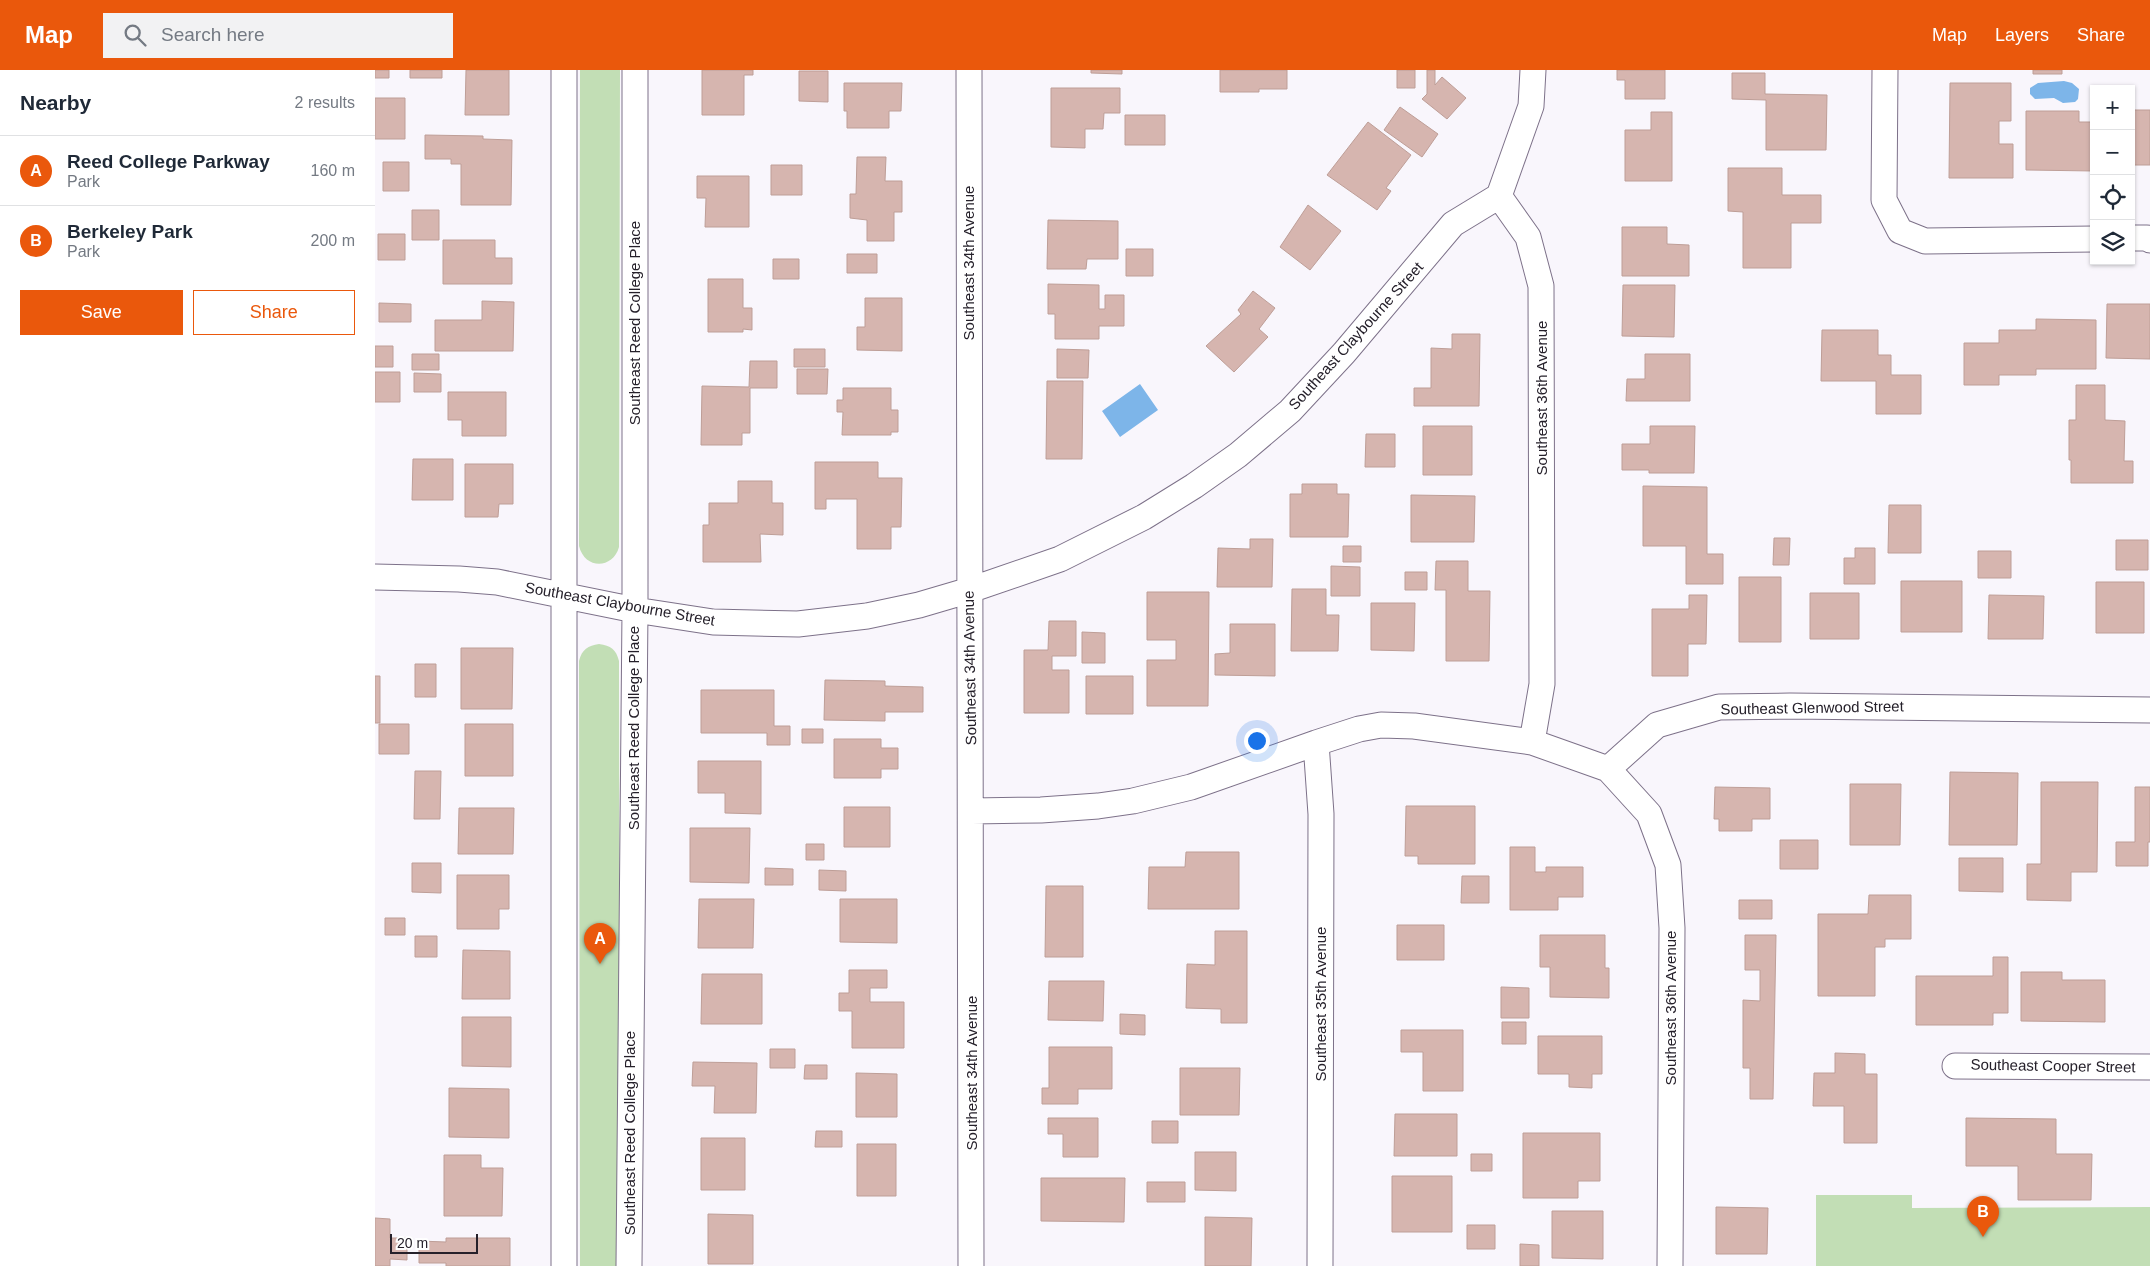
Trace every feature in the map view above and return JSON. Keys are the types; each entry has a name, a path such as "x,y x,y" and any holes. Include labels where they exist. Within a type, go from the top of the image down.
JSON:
{"street":[{"path":"563,1266 564,70"},
{"name":"Southeast Reed College Place","path":"629,1266 635,610 635,70"},
{"name":"Southeast 34th Avenue","path":"969,70 969,590 972,811 971,1266"},
{"path":"1499,196 1531,106 1533,70"},
{"path":"1885,70 1884,200 1900,231 1925,241 2090,239"},
{"name":"Southeast Claybourne Street","path":"375,577 497,582 635,610 713,622 798,624 867,616 919,605 969,590 1060,559 1144,517 1238,455 1289,411 1344,353 1453,224 1499,196"},
{"name":"Southeast 36th Avenue","path":"1499,196 1528,237 1541,286 1542,684 1532,742"},
{"path":"2135,238 2147,238 2150,240"},
{"name":"Southeast Glenwood Street","path":"1607,769 1657,725 1719,708 1790,706 2150,710"},
{"path":"972,811 1041,810 1098,806 1133,801 1191,787 1316,743 1381,725 1414,726 1532,742 1607,769"},
{"name":"Southeast 35th Avenue","path":"1316,743 1321,814 1320,1266"},
{"name":"Southeast 36th Avenue","path":"1607,769 1649,814 1668,865 1671,928 1670,1266"},
{"name":"Southeast Cooper Street","path":"1955,1066 2150,1068"}],"green space":[{"path":"580,70 620,70 619,547 611,559 599,564 587,559 582,554 579,546"},
{"path":"599,644 612,649 619,661 620,1266 580,1266 579,661 586,649"},
{"path":"1816,1195 1912,1195 1912,1208 2150,1207 2150,1266 1816,1266"}],"water":[{"path":"2064,81 2072,83 2079,89 2078,99 2075,102 2063,103 2054,98 2035,99 2030,94 2030,88 2038,83"},
{"path":"1140,384 1158,410 1120,437 1102,411"}],"building":[{"path":"375,70 389,70 389,78 375,78"},
{"path":"410,70 442,70 442,78 410,78"},
{"path":"466,70 509,70 509,115 465,115"},
{"path":"702,70 753,70 753,75 744,75 744,115 702,115"},
{"path":"1091,70 1122,70 1122,74 1091,73"},
{"path":"1220,70 1287,70 1287,89 1259,89 1259,92 1220,92"},
{"path":"1397,70 1415,70 1415,88 1397,88"},
{"path":"1427,70 1435,70 1435,85 1442,77 1466,98 1447,119 1422,99 1427,94"},
{"path":"1617,70 1665,70 1665,99 1625,99 1625,80 1617,80"},
{"path":"2033,70 2062,70 2062,74 2033,74"},
{"path":"799,71 828,71 828,102 799,101"},
{"path":"1732,73 1765,73 1765,94 1827,95 1826,150 1766,150 1766,100 1732,99"},
{"path":"844,83 902,83 901,111 889,111 889,128 847,128 847,111 844,111"},
{"path":"1950,83 2011,83 2011,121 1999,121 1999,144 2013,144 2013,178 1949,178"},
{"path":"1051,88 1120,88 1120,113 1104,113 1103,129 1085,129 1085,148 1051,147"},
{"path":"375,98 405,98 405,139 375,139"},
{"path":"1400,107 1438,134 1422,157 1384,130"},
{"path":"2135,110 2150,110 2150,165 2135,165"},
{"path":"2026,111 2079,111 2079,122 2090,122 2090,171 2026,170"},
{"path":"1651,112 1672,112 1672,181 1625,181 1625,130 1651,130"},
{"path":"1125,115 1165,115 1165,145 1125,145"},
{"path":"1368,122 1411,155 1386,188 1391,191 1377,210 1327,175"},
{"path":"425,135 483,136 483,139 512,140 511,205 461,205 461,164 451,164 451,159 425,159"},
{"path":"857,157 886,157 885,181 902,181 902,212 894,212 894,241 867,241 867,220 850,218 850,194 856,194"},
{"path":"383,162 409,162 409,191 383,191"},
{"path":"771,165 802,165 802,195 771,195"},
{"path":"1728,168 1782,168 1782,195 1821,195 1821,223 1791,223 1791,268 1743,268 1743,212 1728,211"},
{"path":"697,176 749,176 749,227 705,227 706,198 697,198"},
{"path":"1308,205 1341,231 1310,270 1280,247"},
{"path":"412,210 439,210 439,240 412,240"},
{"path":"1048,220 1118,221 1118,259 1087,259 1086,269 1047,269"},
{"path":"1622,227 1667,227 1667,244 1689,245 1689,276 1622,276"},
{"path":"378,234 405,234 405,260 378,260"},
{"path":"443,240 495,240 495,258 512,258 512,284 443,284"},
{"path":"1126,249 1153,249 1153,276 1126,276"},
{"path":"847,254 877,254 877,273 847,273"},
{"path":"773,259 799,259 799,279 773,279"},
{"path":"708,279 743,279 743,308 752,308 752,330 743,329 743,332 708,332"},
{"path":"1048,284 1099,285 1099,309 1105,309 1105,295 1124,295 1124,326 1099,326 1099,339 1055,339 1055,314 1048,314"},
{"path":"1623,285 1675,285 1674,337 1622,336"},
{"path":"1253,291 1275,308 1259,329 1268,337 1234,372 1206,346 1241,314 1238,310"},
{"path":"865,298 902,298 902,351 857,350 857,327 865,327"},
{"path":"482,301 514,302 513,351 435,351 435,320 482,320"},
{"path":"379,303 411,304 411,322 379,322"},
{"path":"2107,304 2150,304 2150,359 2106,358"},
{"path":"2036,319 2096,320 2096,369 2036,369 2036,375 1999,375 1999,385 1964,385 1964,343 1999,343 1999,330 2036,330"},
{"path":"1822,330 1878,330 1878,355 1891,355 1891,375 1921,375 1921,414 1876,414 1876,381 1821,381"},
{"path":"1452,334 1480,334 1479,406 1414,406 1414,388 1431,388 1431,348 1452,349"},
{"path":"375,346 393,346 393,367 375,367"},
{"path":"794,349 825,349 825,367 794,367"},
{"path":"1057,349 1089,350 1088,378 1057,378"},
{"path":"412,354 439,354 439,370 412,370"},
{"path":"1645,354 1690,354 1690,401 1626,401 1627,379 1645,379"},
{"path":"750,361 777,361 777,388 750,388 750,433 742,433 742,445 701,445 702,386 749,387"},
{"path":"797,369 828,369 827,394 797,394"},
{"path":"375,372 400,372 400,402 375,402"},
{"path":"414,373 441,374 441,392 414,392"},
{"path":"1047,381 1083,381 1082,459 1046,459"},
{"path":"2076,385 2105,385 2105,420 2125,421 2124,461 2133,461 2133,483 2071,483 2069,420 2076,420"},
{"path":"843,388 891,388 891,410 898,410 898,432 891,432 891,435 842,435 843,412 837,412 837,400 843,400"},
{"path":"448,392 506,392 506,436 462,436 462,420 448,420"},
{"path":"1423,426 1472,426 1472,475 1423,475"},
{"path":"1650,426 1695,426 1694,473 1649,473 1649,470 1622,470 1622,444 1650,444"},
{"path":"1366,434 1395,434 1395,467 1365,467"},
{"path":"413,459 453,459 453,500 412,500"},
{"path":"815,462 878,462 878,478 902,478 901,527 891,527 891,549 857,549 857,499 826,499 826,509 815,509"},
{"path":"465,464 513,464 513,504 499,504 498,517 465,517"},
{"path":"738,481 772,481 772,503 783,503 783,535 760,534 761,562 703,562 703,525 709,525 709,503 738,503"},
{"path":"1302,484 1337,484 1337,494 1349,494 1348,537 1290,537 1290,494 1302,494"},
{"path":"1643,486 1707,487 1707,554 1723,554 1723,584 1686,584 1686,546 1643,546"},
{"path":"1411,495 1475,496 1474,542 1411,542"},
{"path":"1889,505 1921,505 1921,553 1888,553"},
{"path":"1774,538 1790,538 1789,565 1773,565"},
{"path":"1250,539 1273,539 1272,587 1217,587 1218,548 1250,549"},
{"path":"2116,540 2148,540 2148,570 2116,570"},
{"path":"1343,546 1361,546 1361,562 1343,562"},
{"path":"1855,548 1875,548 1875,584 1844,584 1844,558 1855,558"},
{"path":"1978,551 2011,551 2011,578 1978,578"},
{"path":"1436,561 1468,561 1468,591 1490,591 1489,661 1446,661 1446,590 1435,590"},
{"path":"1331,566 1360,567 1360,596 1331,596"},
{"path":"1405,572 1427,572 1427,590 1405,590"},
{"path":"1739,577 1781,577 1781,642 1739,642"},
{"path":"1901,581 1962,581 1962,632 1901,632"},
{"path":"2096,582 2144,582 2144,633 2096,633"},
{"path":"1292,589 1326,589 1326,615 1339,615 1338,651 1291,651"},
{"path":"1147,592 1209,592 1208,706 1147,706 1147,660 1176,660 1176,640 1147,640"},
{"path":"1810,593 1859,593 1859,639 1810,639"},
{"path":"1689,595 1707,595 1706,644 1688,644 1688,676 1652,676 1652,609 1689,609"},
{"path":"1989,595 2044,596 2043,639 1988,639"},
{"path":"1371,603 1415,603 1414,651 1371,650"},
{"path":"1049,621 1076,621 1076,656 1052,656 1052,670 1069,670 1069,713 1024,713 1024,650 1048,650"},
{"path":"1230,624 1275,624 1275,676 1215,675 1215,654 1230,653"},
{"path":"1082,632 1105,633 1105,663 1082,663"},
{"path":"461,648 513,648 512,709 461,709"},
{"path":"415,664 436,664 436,697 415,697"},
{"path":"375,676 380,676 380,723 375,723"},
{"path":"1086,676 1133,676 1133,714 1086,714"},
{"path":"825,680 885,681 885,686 923,687 923,712 885,712 885,721 824,720"},
{"path":"701,690 774,690 774,726 790,726 790,745 767,745 767,733 701,733"},
{"path":"379,724 409,724 409,754 379,754"},
{"path":"465,724 513,724 513,776 465,776"},
{"path":"802,729 823,729 823,743 802,743"},
{"path":"834,739 881,739 881,748 898,748 898,769 881,769 881,778 834,778"},
{"path":"698,761 761,761 761,814 725,813 725,793 698,793"},
{"path":"415,771 441,771 440,819 414,819"},
{"path":"1950,772 2018,773 2017,845 1949,845"},
{"path":"2041,782 2098,782 2097,872 2071,872 2071,901 2027,900 2027,864 2041,864"},
{"path":"1850,784 1901,784 1900,845 1850,845"},
{"path":"1715,787 1770,788 1770,819 1752,819 1752,831 1719,831 1719,819 1714,819"},
{"path":"2135,787 2150,787 2148,866 2116,866 2116,842 2135,842"},
{"path":"1406,806 1475,806 1475,864 1418,864 1418,856 1405,856"},
{"path":"844,807 890,807 890,847 844,847"},
{"path":"459,808 514,808 513,854 458,854"},
{"path":"690,828 750,828 749,883 690,882"},
{"path":"1780,840 1818,840 1818,869 1780,869"},
{"path":"806,844 824,844 824,860 806,860"},
{"path":"1510,847 1535,847 1535,872 1546,872 1546,867 1583,867 1583,897 1558,897 1558,910 1510,910"},
{"path":"1186,852 1239,852 1239,909 1148,909 1149,867 1185,867"},
{"path":"1959,858 2003,858 2003,892 1959,891"},
{"path":"412,863 441,863 441,893 412,892"},
{"path":"765,868 793,869 793,885 765,885"},
{"path":"819,870 846,871 846,891 819,890"},
{"path":"457,875 509,875 509,909 499,909 499,929 457,929"},
{"path":"1462,876 1489,876 1489,903 1461,903"},
{"path":"1046,886 1083,886 1083,957 1045,957"},
{"path":"1869,895 1911,895 1911,939 1885,939 1885,947 1875,947 1875,996 1818,996 1818,914 1868,914"},
{"path":"699,899 754,899 753,948 698,948"},
{"path":"840,899 897,899 897,943 840,942"},
{"path":"1739,900 1772,900 1772,919 1739,919"},
{"path":"385,918 405,918 405,935 385,935"},
{"path":"1397,925 1444,925 1444,960 1397,960"},
{"path":"1215,931 1247,931 1247,1023 1221,1023 1221,1009 1186,1008 1187,964 1215,965"},
{"path":"1540,935 1605,935 1605,968 1609,968 1609,998 1550,997 1550,967 1540,967"},
{"path":"1745,935 1776,935 1773,1099 1750,1099 1750,1068 1743,1068 1743,1000 1760,1001 1760,970 1745,970"},
{"path":"415,936 437,936 437,957 415,957"},
{"path":"463,950 510,951 510,999 462,999"},
{"path":"1993,957 2008,957 2008,1013 1993,1013 1993,1025 1916,1025 1916,976 1993,976"},
{"path":"849,970 887,970 887,988 870,988 870,1002 904,1002 904,1048 852,1048 852,1011 839,1011 839,993 849,993"},
{"path":"2021,972 2062,972 2062,980 2105,980 2105,1022 2021,1021"},
{"path":"702,974 762,974 762,1024 701,1024"},
{"path":"1049,981 1104,981 1103,1021 1048,1020"},
{"path":"1501,987 1529,988 1529,1018 1501,1018"},
{"path":"1120,1014 1145,1015 1145,1035 1120,1034"},
{"path":"462,1017 511,1017 511,1067 462,1066"},
{"path":"1502,1022 1526,1022 1526,1044 1502,1044"},
{"path":"1401,1030 1463,1030 1463,1091 1423,1091 1423,1052 1401,1052"},
{"path":"1538,1036 1602,1036 1602,1074 1592,1074 1592,1088 1569,1087 1569,1074 1538,1074"},
{"path":"1049,1047 1112,1047 1112,1089 1078,1089 1078,1104 1042,1104 1042,1088 1049,1088"},
{"path":"770,1049 795,1049 795,1068 770,1068"},
{"path":"1835,1053 1865,1054 1865,1074 1877,1074 1877,1143 1844,1143 1844,1106 1813,1106 1814,1073 1835,1073"},
{"path":"693,1062 757,1063 756,1113 714,1113 715,1086 692,1086"},
{"path":"805,1065 827,1065 827,1079 804,1079"},
{"path":"1180,1068 1240,1068 1239,1115 1180,1115"},
{"path":"856,1073 897,1074 897,1117 856,1117"},
{"path":"449,1088 509,1089 509,1138 449,1137"},
{"path":"1395,1114 1457,1114 1457,1156 1394,1156"},
{"path":"1048,1118 1098,1118 1098,1157 1063,1157 1063,1134 1048,1134"},
{"path":"1966,1118 2056,1119 2056,1154 2092,1154 2091,1200 2018,1200 2018,1166 1966,1166"},
{"path":"1152,1121 1178,1121 1178,1143 1152,1143"},
{"path":"816,1131 842,1131 842,1147 815,1147"},
{"path":"1523,1133 1600,1133 1600,1181 1578,1181 1578,1198 1523,1198"},
{"path":"701,1138 745,1138 745,1190 701,1190"},
{"path":"857,1144 896,1144 896,1196 857,1196"},
{"path":"1195,1152 1236,1152 1236,1191 1195,1190"},
{"path":"1471,1154 1492,1154 1492,1171 1471,1171"},
{"path":"444,1155 481,1155 481,1168 503,1168 502,1216 444,1216"},
{"path":"1392,1176 1452,1176 1452,1232 1392,1232"},
{"path":"1041,1178 1125,1178 1124,1222 1041,1221"},
{"path":"1147,1182 1185,1182 1185,1202 1147,1202"},
{"path":"1716,1207 1768,1208 1767,1254 1716,1254"},
{"path":"1552,1211 1603,1211 1603,1259 1552,1258"},
{"path":"708,1214 753,1215 753,1264 708,1264"},
{"path":"1205,1217 1252,1218 1251,1266 1205,1266"},
{"path":"375,1218 390,1219 390,1238 407,1238 407,1260 390,1259 390,1266 375,1266"},
{"path":"1467,1225 1495,1225 1495,1249 1467,1249"},
{"path":"446,1238 510,1238 510,1266 446,1266 446,1263 419,1263 419,1241 446,1242"},
{"path":"1520,1244 1539,1245 1539,1266 1520,1266"}],"place":[{"name":"Reed College Parkway","path":"600,964"},
{"name":"Berkeley Park","path":"1983,1237"}]}
